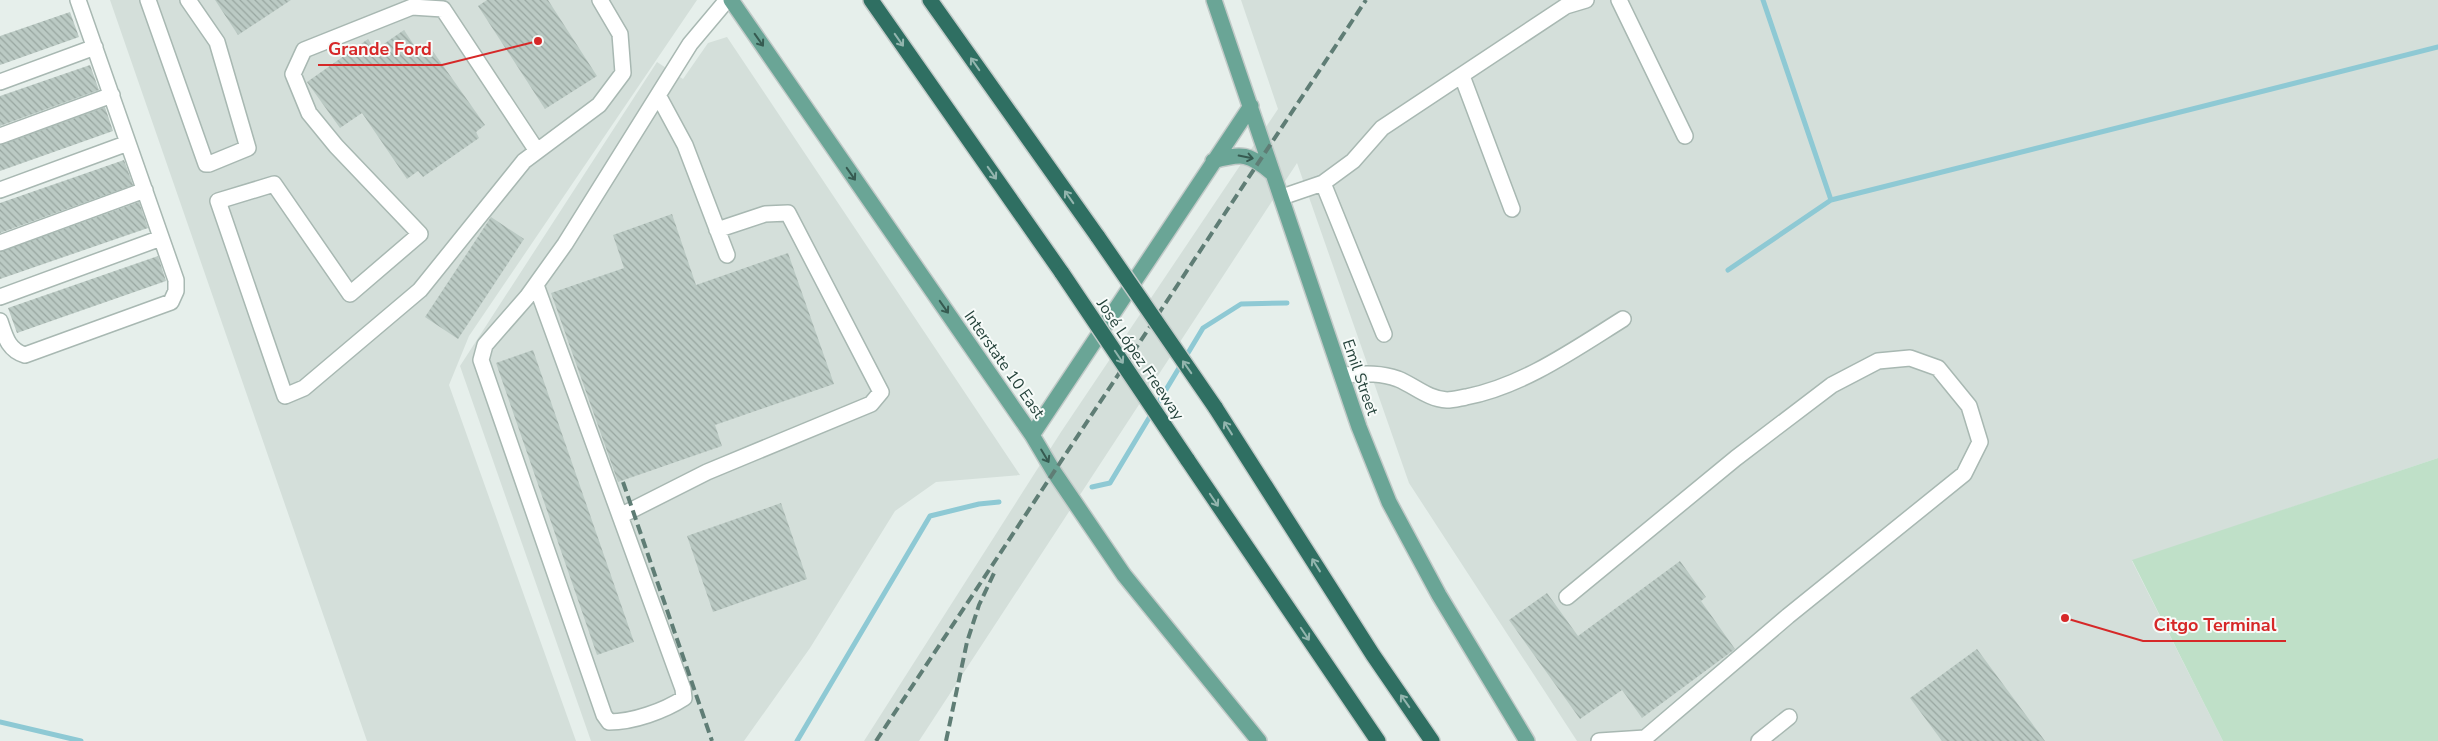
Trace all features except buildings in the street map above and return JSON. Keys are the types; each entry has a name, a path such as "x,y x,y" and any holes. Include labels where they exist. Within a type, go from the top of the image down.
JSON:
{"highway":[{"name":"José López Freeway","path":"871,0 1062,273 1378,741"},
{"name":"José López Freeway","path":"930,0 1098,236 1215,407 1373,655 1432,741"}],"main road":[{"name":"Interstate 10 East","path":"729,0 1032,434 1054,472 1124,575 1256,740"},
{"name":"Emil Street","path":"1214,0 1342,375 1389,502 1439,595 1527,741"},
{"path":"1032,434 1251,106"},
{"path":"1213,161 1235,155 1249,156 1274,174"}],"lane":[{"path":"0,321 8,343 16,352 25,355 171,302 176,291 176,280 162,238 78,0"},
{"path":"148,0 206,164 209,164 248,148 216,42 188,0"},
{"path":"537,151 443,9 412,7 304,50 293,74 310,113 336,146 420,234 350,294 274,184 218,201 285,396 304,388 420,290 524,161 599,105 623,73 620,34 600,0"},
{"path":"536,285 683,689 684,698 674,704 620,722 609,722 604,715 481,360 485,345 536,285 565,244 690,44 729,0"},
{"path":"1282,197 1323,183 1353,161 1382,128 1566,6 1586,0"},
{"path":"1619,0 1685,136"},
{"path":"0,82 95,47"},
{"path":"1462,76 1512,210"},
{"path":"0,136 112,95"},
{"path":"658,95 685,145 727,255"},
{"path":"0,190 128,143"},
{"path":"1323,183 1384,334"},
{"path":"0,243 145,190"},
{"path":"620,516 707,472 872,404 880,392 788,213 765,214 717,230"},
{"path":"0,297 162,238"},
{"path":"1342,375 1375,372 1399,380 1425,395 1448,400 1476,395 1504,386 1569,353 1623,319"},
{"path":"1567,597 1736,458 1832,385 1878,361 1910,358 1938,368 1970,406 1980,442 1964,474 1788,616 1646,738 1599,741"},
{"path":"1759,741 1789,717"}],"shaded area":[{"path":"110,0 697,0 469,336 449,385 576,741 367,741"},
{"path":"1241,0 2438,0 2438,458 2132,561 2223,741 1577,741 1409,483 1297,163 919,741 864,741 1061,432 1278,109"},
{"path":"727,37 1020,475 936,482 895,511 810,648 744,741 591,741 460,366 657,62 683,79 708,43"}],"green space":[{"path":"2438,458 2438,741 2223,741 2132,560"}],"waterway":[{"path":"1763,0 1831,200"},
{"path":"1728,270 1831,200 2438,47"},
{"path":"1092,487 1110,483 1203,328 1241,304 1287,303"},
{"path":"797,741 930,516 979,504 999,502"},
{"path":"0,722 81,741"}],"railway":[{"path":"876,741 1366,0"},
{"path":"623,482 712,741"},
{"path":"946,741 967,642 979,605 996,569"}],"place":[{"name":"Grande Ford","path":"538,41"},
{"name":"Citgo Terminal","path":"2065,618"}]}
